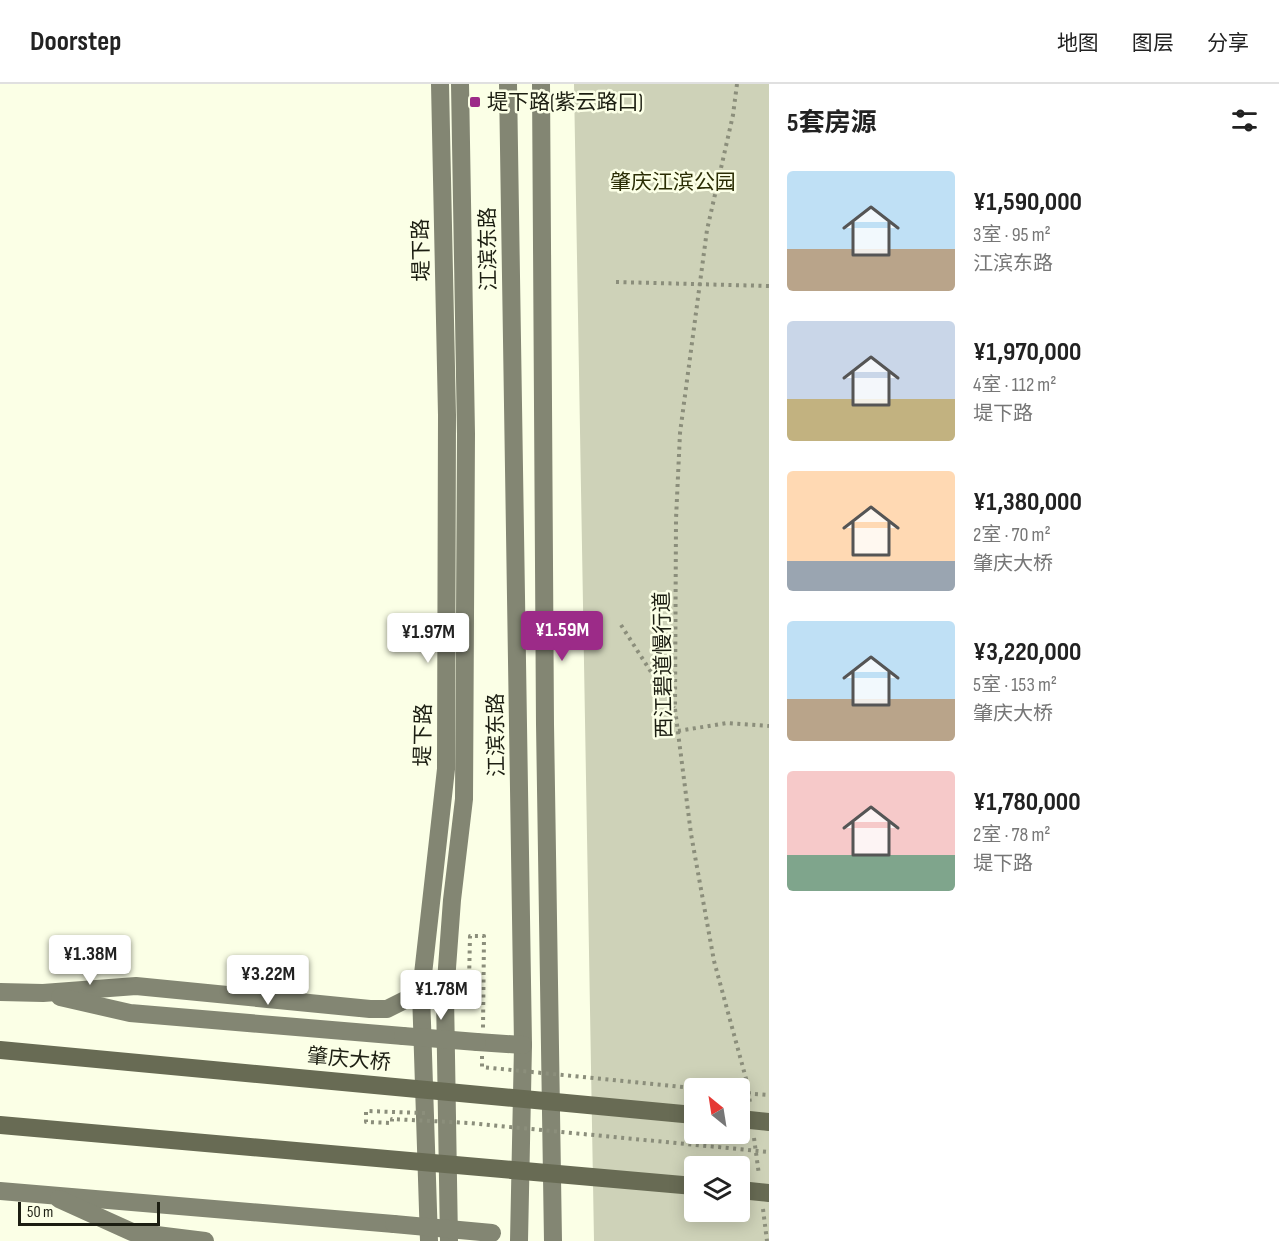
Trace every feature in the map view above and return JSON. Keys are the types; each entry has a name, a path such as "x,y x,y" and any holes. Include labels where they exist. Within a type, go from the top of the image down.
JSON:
{"main road":[{"name":"肇庆大桥","path":"0,1050 684,1114"},
{"path":"0,1125 684,1185"}],"street":[{"name":"堤下路","path":"429,1241 421,992 446,769 447,415 440,84"},
{"name":"堤下路","path":"449,1241 445,995 464,787 466,434 460,84"},
{"name":"江滨东路","path":"508,84 523,1045 519,1238"},
{"path":"540,84 544,724 553,1241"},
{"path":"0,993 43,993 136,986 387,1009 421,992"},
{"path":"43,993 130,1013 403,1036 481,1039 523,1045"},
{"path":"0,1191 394,1224 492,1233 519,1238"},
{"path":"47,1194 132,1232 205,1241"}],"path":[{"name":"西江碧道慢行道","path":"737,84 699,282 680,433 676,519 675,709 691,834 712,950 748,1086 764,1195 767,1241"},
{"path":"616,282 699,282 769,286"},
{"path":"621,625 675,709"},
{"path":"678,731 728,723 769,726"},
{"path":"460,982 470,982 470,936 484,936 482,1067 684,1087"},
{"path":"750,1094 769,1095"},
{"path":"425,1113 366,1111 366,1122 392,1123 392,1119 469,1123 769,1152"}],"green space":[{"name":"肇庆江滨公园","path":"574,84 769,84 769,1241 594,1241"}],"place":[{"name":"堤下路(紫云路口)","path":"475,102"}]}
